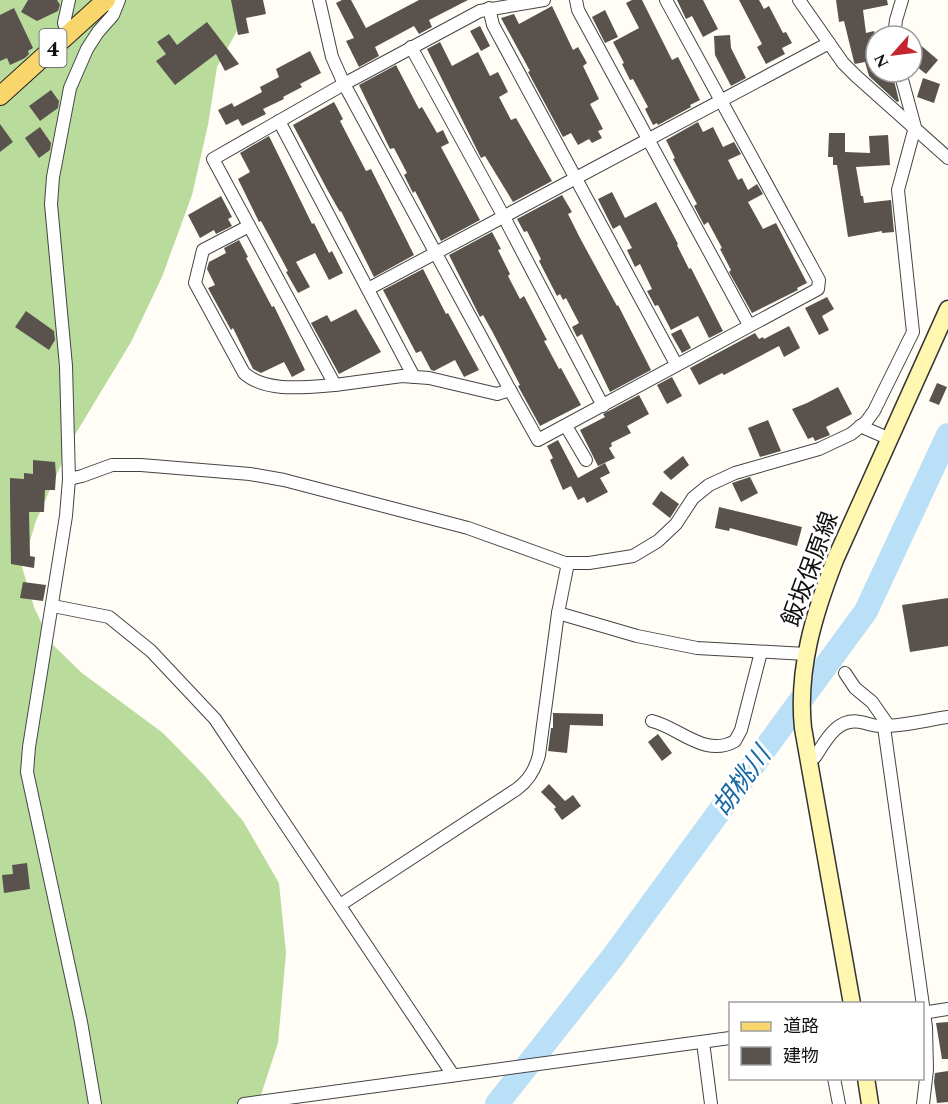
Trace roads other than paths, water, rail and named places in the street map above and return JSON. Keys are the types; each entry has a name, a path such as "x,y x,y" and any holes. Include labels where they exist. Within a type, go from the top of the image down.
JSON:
{"main road":[{"name":"4","path":"0,96 106,0"},
{"name":"飯坂保原線","path":"852,1002 802,720 805,656 819,602 829,576 948,309"},
{"path":"866,1080 870,1104"}],"street":[{"path":"69,0 64,24 69,34"},
{"path":"95,1104 81,1022 27,772 53,606 69,478 66,366 51,204 53,177 73,79 92,40 112,15 119,0"},
{"path":"319,0 332,57 345,84 538,440 818,289 819,280 666,0"},
{"path":"335,385 213,159 480,10 544,0"},
{"path":"576,0 578,10 749,325"},
{"path":"799,0 843,63 948,158"},
{"path":"896,24 902,0"},
{"path":"489,8 493,25 676,364"},
{"path":"368,289 829,42"},
{"path":"411,47 504,216 603,405"},
{"path":"69,478 82,476 112,465 141,465 250,474 294,483 468,528 568,563 589,563 633,556 658,541 676,524 693,498 709,485 735,473 819,449 851,434 874,411 913,332 898,190 915,127 903,84"},
{"path":"279,121 414,376"},
{"path":"249,226 203,250 195,283 244,373 251,380 292,387 335,385 414,376 497,394 510,390"},
{"path":"566,426 586,460"},
{"path":"860,426 890,439"},
{"path":"340,905 517,789 529,777 536,766 539,755 558,613 568,563"},
{"path":"53,606 109,617 151,651 216,719 453,1075"},
{"path":"558,613 673,644 697,648 805,656"},
{"path":"652,722 669,727 701,745 718,746 735,741 741,729 761,652"},
{"path":"845,673 855,688 872,702 885,722 922,1002"},
{"path":"808,759 815,757 825,738 837,728 852,722 858,721 884,727 948,717"},
{"path":"924,1012 948,1009"},
{"path":"923,1104 927,1052 924,1022"},
{"path":"244,1104 729,1038"},
{"path":"703,1042 711,1104"},
{"path":"834,1080 839,1104"}],"waterway":[{"name":"胡桃川","path":"497,1104 612,958 866,611 948,435"}]}
